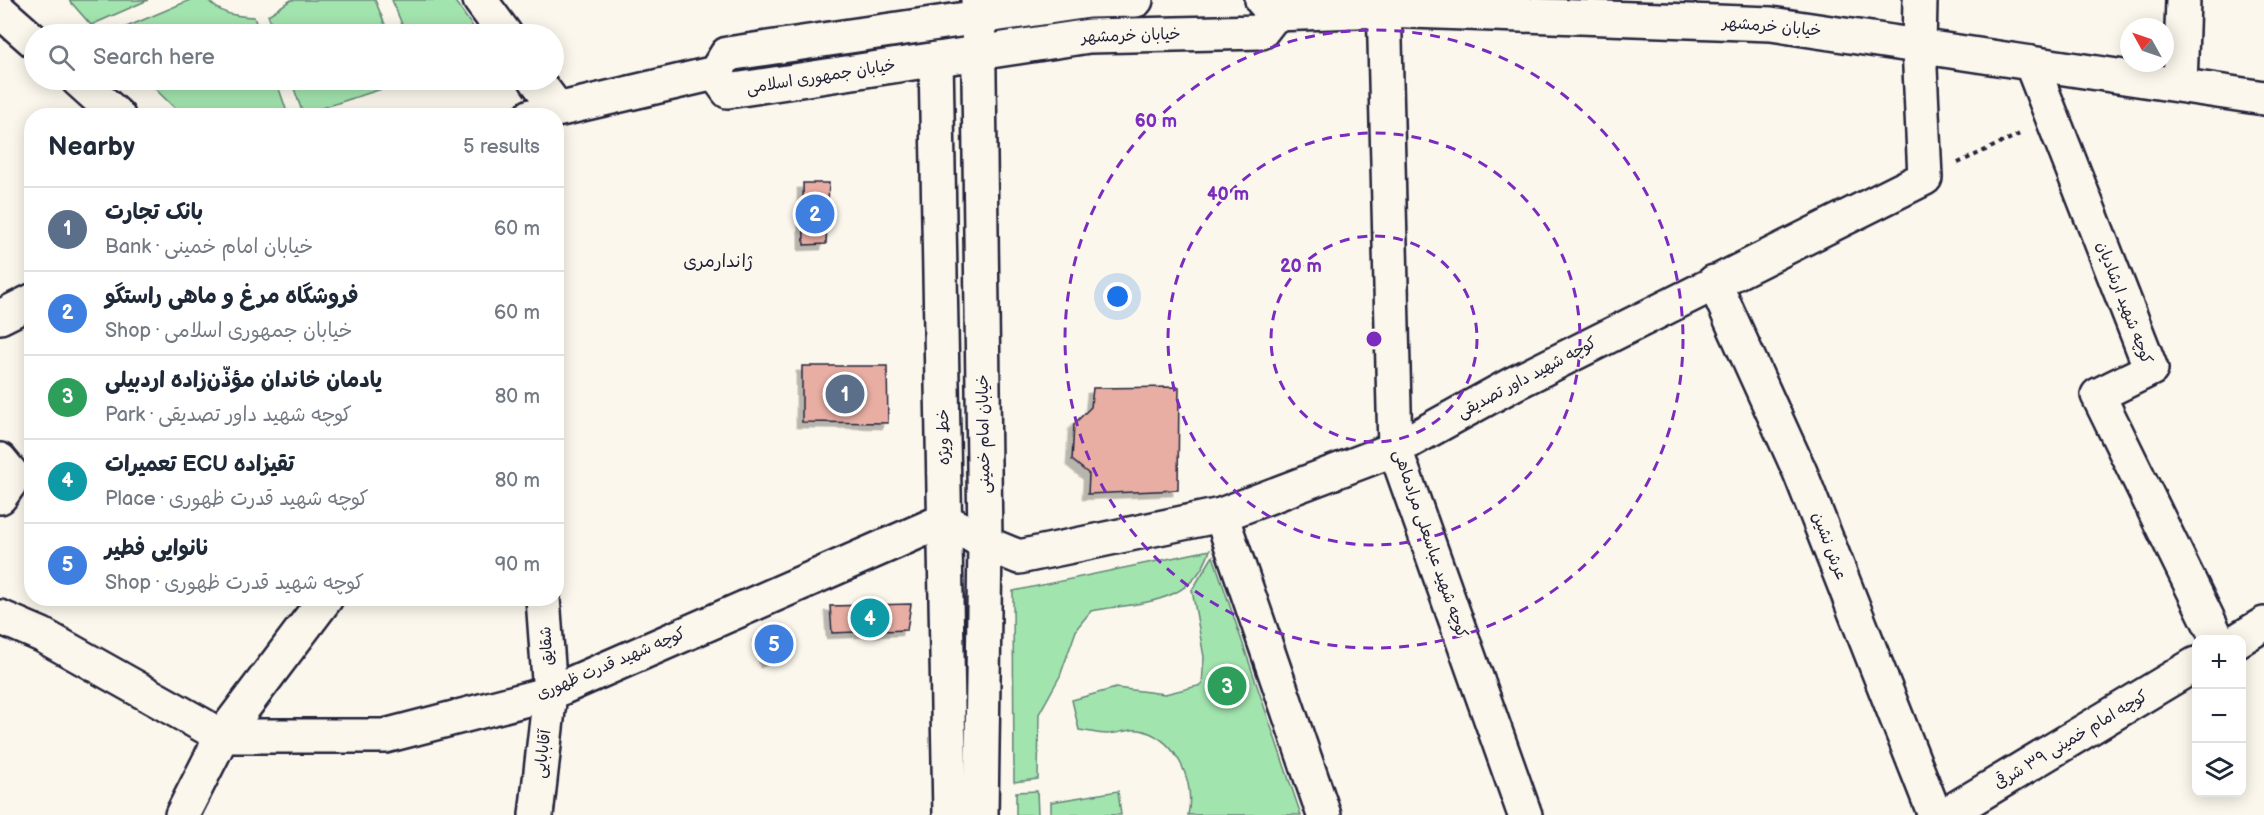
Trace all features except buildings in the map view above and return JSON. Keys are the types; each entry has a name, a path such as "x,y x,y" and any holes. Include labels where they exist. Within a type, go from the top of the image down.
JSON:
{"street":[{"path":"480,0 498,24"},
{"path":"562,108 715,73 727,54 934,12 1136,0"},
{"path":"1920,0 1919,46 1925,178"},
{"path":"2180,85 2183,0"},
{"name":"خیابان خرمشهر","path":"979,53 1089,36 1261,32 1268,7 1384,5 1772,24 2264,98"},
{"name":"کوچه شهید عباسعلی مرادماهی","path":"1384,5 1395,449 1525,815"},
{"name":"خیابان امام خمینی","path":"978,9 986,543 981,815"},
{"path":"0,11 24,32"},
{"name":"خط ویژه","path":"934,12 950,815"},
{"path":"936,59 979,53"},
{"name":"خیابان جمهوری اسلامی","path":"715,73 728,91 936,59"},
{"name":"کوچه شهید ارشادیان","path":"2031,63 2151,369 2098,395 2216,635"},
{"path":"89,90 109,108"},
{"path":"538,90 543,108"},
{"name":"کوچه شهید داور تصدیقی","path":"945,520 986,543 1019,557 1221,515 1395,449 1513,384 1925,178"},
{"name":"عرش نشین","path":"1714,282 1800,472 1935,815"},
{"path":"0,317 24,305"},
{"path":"1221,515 1324,815"},
{"name":"کوچه شهید قدرت ظهوری","path":"222,736 385,736 550,693 945,520"},
{"path":"182,815 222,736 320,606"},
{"name":"شقایق","path":"544,606 550,693"},
{"path":"0,617 42,635 222,736"},
{"path":"2245,635 2264,624"},
{"name":"کوچه امام خمینی ۳۹ شرقی","path":"1945,815 2192,666"},
{"name":"آقابابایی","path":"536,815 550,693"}],"path":[{"path":"1925,178 2053,119"}],"green space":[{"path":"69,0 148,0 93,24 90,24"},
{"path":"190,0 208,0 224,12 254,17 256,24 134,24"},
{"path":"291,0 375,0 385,24 271,24 268,15"},
{"path":"392,0 454,0 471,24 402,24"},
{"path":"156,90 279,90 286,108 175,108"},
{"path":"295,90 379,90 322,108 301,108"},
{"path":"1210,550 1202,568 1191,582 1178,592 1145,603 1091,611 1077,628 1060,676 1039,714 1038,779 1014,782 1013,591"},
{"path":"1213,556 1301,815 1188,815 1190,802 1186,777 1175,754 1156,736 1139,730 1100,734 1079,730 1072,700 1116,688 1165,694 1202,685 1204,657 1192,590"},
{"path":"1037,791 1038,815 1016,815 1016,792"},
{"path":"1118,791 1121,815 1051,815 1051,802"}],"place":[{"name":"فروشگاه مرغ و ماهی راستگو","path":"815,214"},
{"name":"بانک تجارت","path":"845,394"},
{"name":"تعمیرات ECU تقیزاده","path":"870,618"},
{"name":"نانوایی فطیر","path":"774,644"},
{"name":"یادمان خاندان مؤذّن‌زاده اردبیلی","path":"1227,686"}],"district":[{"name":"ژاندارمری","path":"718,261"}]}
